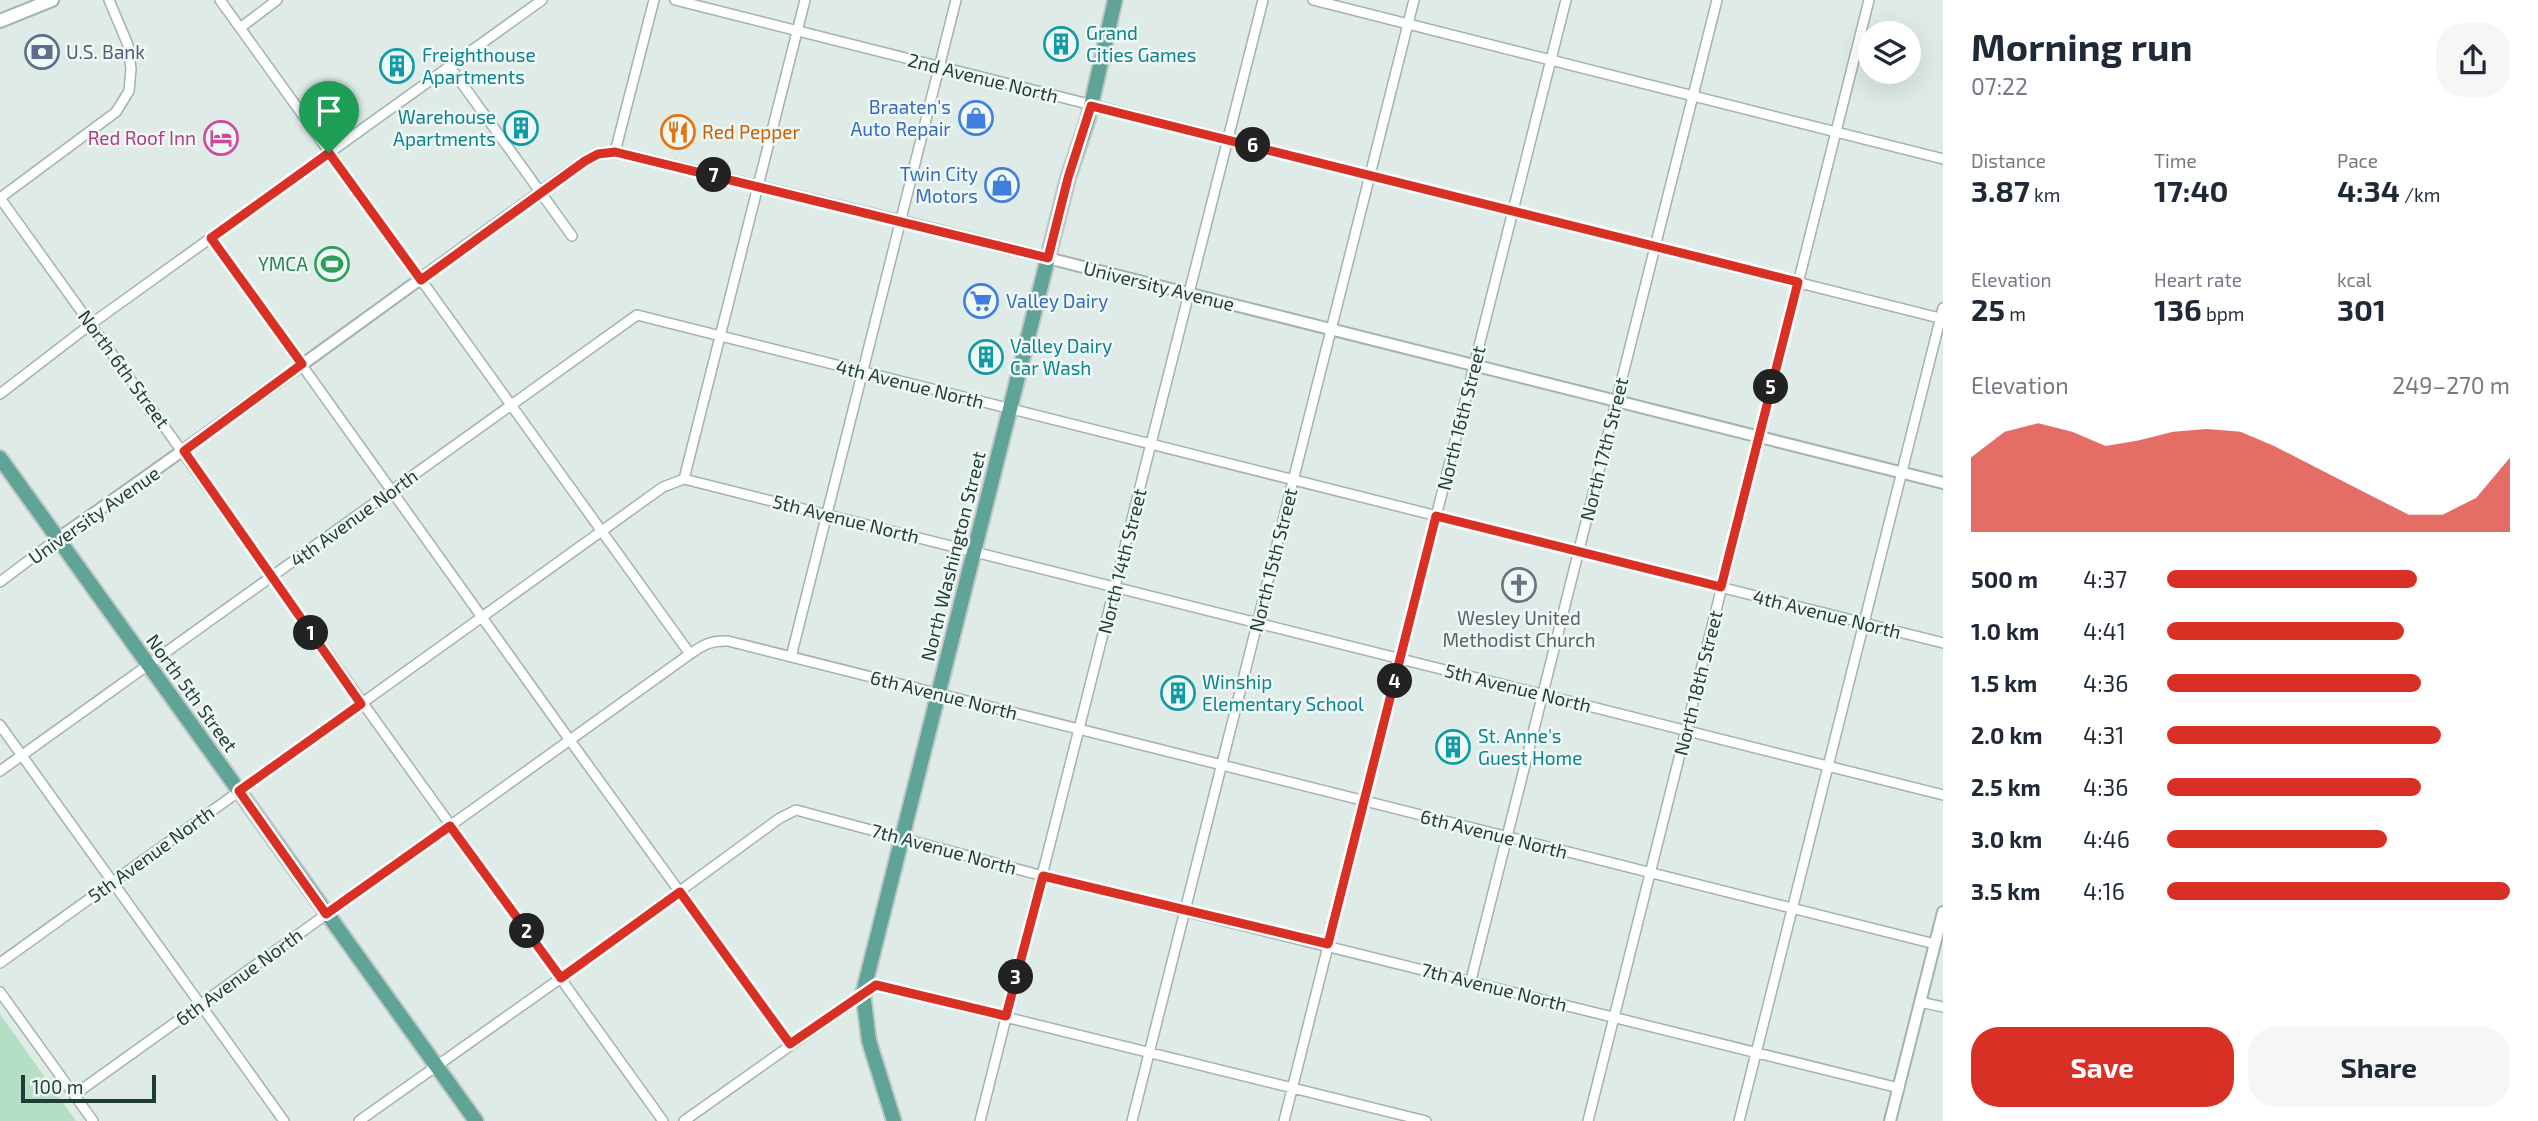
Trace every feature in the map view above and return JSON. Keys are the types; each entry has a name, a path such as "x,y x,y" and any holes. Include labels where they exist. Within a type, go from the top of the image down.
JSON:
{"main road":[{"path":"0,21 52,0"},
{"name":"North Washington Street","path":"894,1121 869,1041 863,993 1068,178 1091,106 1115,0"},
{"name":"North 5th Street","path":"0,458 476,1121"}],"street":[{"path":"0,198 116,112 129,91 131,69 128,45 109,0"},
{"path":"219,0 690,654"},
{"path":"240,29 278,0"},
{"path":"0,394 90,324 542,0"},
{"path":"615,152 653,0"},
{"name":"2nd Avenue North","path":"675,0 1798,282 1942,315"},
{"path":"684,478 805,0"},
{"path":"791,657 956,0"},
{"name":"North 14th Street","path":"980,1121 1263,0"},
{"path":"1313,0 1943,159"},
{"name":"North 15th Street","path":"1132,1121 1414,0"},
{"name":"North 16th Street","path":"1284,1121 1566,0"},
{"name":"North 17th Street","path":"1471,980 1717,0"},
{"name":"North 18th Street","path":"1588,1121 1869,0"},
{"path":"450,67 572,236"},
{"name":"University Avenue","path":"0,582 585,161 598,154 615,152 901,221 1943,483"},
{"name":"North 6th Street","path":"0,198 663,1121"},
{"path":"211,238 790,1044"},
{"name":"4th Avenue North","path":"0,771 637,315 1943,643"},
{"path":"1740,1121 1942,315"},
{"name":"5th Avenue North","path":"0,963 663,487 684,478 1943,795"},
{"name":"6th Avenue North","path":"75,1095 569,739 709,641 717,640 1935,944"},
{"path":"0,725 284,1121"},
{"name":"7th Avenue North","path":"359,1121 780,818 796,810 1043,876 1328,944 1899,1088"},
{"path":"1891,1121 1943,912"},
{"path":"684,1121 876,985 1426,1121"},
{"path":"0,992 93,1121"},
{"path":"1920,1002 1943,1007"}],"green space":[{"path":"0,1014 76,1121 0,1121"}],"place":[{"name":"Grand Cities Games","path":"1061,44"},
{"name":"U.S. Bank","path":"42,52"},
{"name":"Freighthouse Apartments","path":"397,66"},
{"name":"Braaten's Auto Repair","path":"976,118"},
{"name":"Warehouse Apartments","path":"521,128"},
{"name":"Red Pepper","path":"678,132"},
{"name":"Red Roof Inn","path":"221,138"},
{"name":"Twin City Motors","path":"1002,185"},
{"name":"YMCA","path":"332,264"},
{"name":"Valley Dairy","path":"981,301"},
{"name":"Valley Dairy Car Wash","path":"986,357"},
{"name":"Wesley United Methodist Church","path":"1519,585"},
{"name":"Winship Elementary School","path":"1178,693"},
{"name":"St. Anne's Guest Home","path":"1453,747"}],"route":[{"path":"1091,106 1798,282 1721,587 1436,516 1328,944 1043,876 1006,1016 876,985 790,1044 680,892 561,978 450,826 326,914 239,791 361,704 184,451 302,364 211,238 329,153 421,280 585,161 598,154 615,152 1048,258 1068,178 1091,106"}]}
